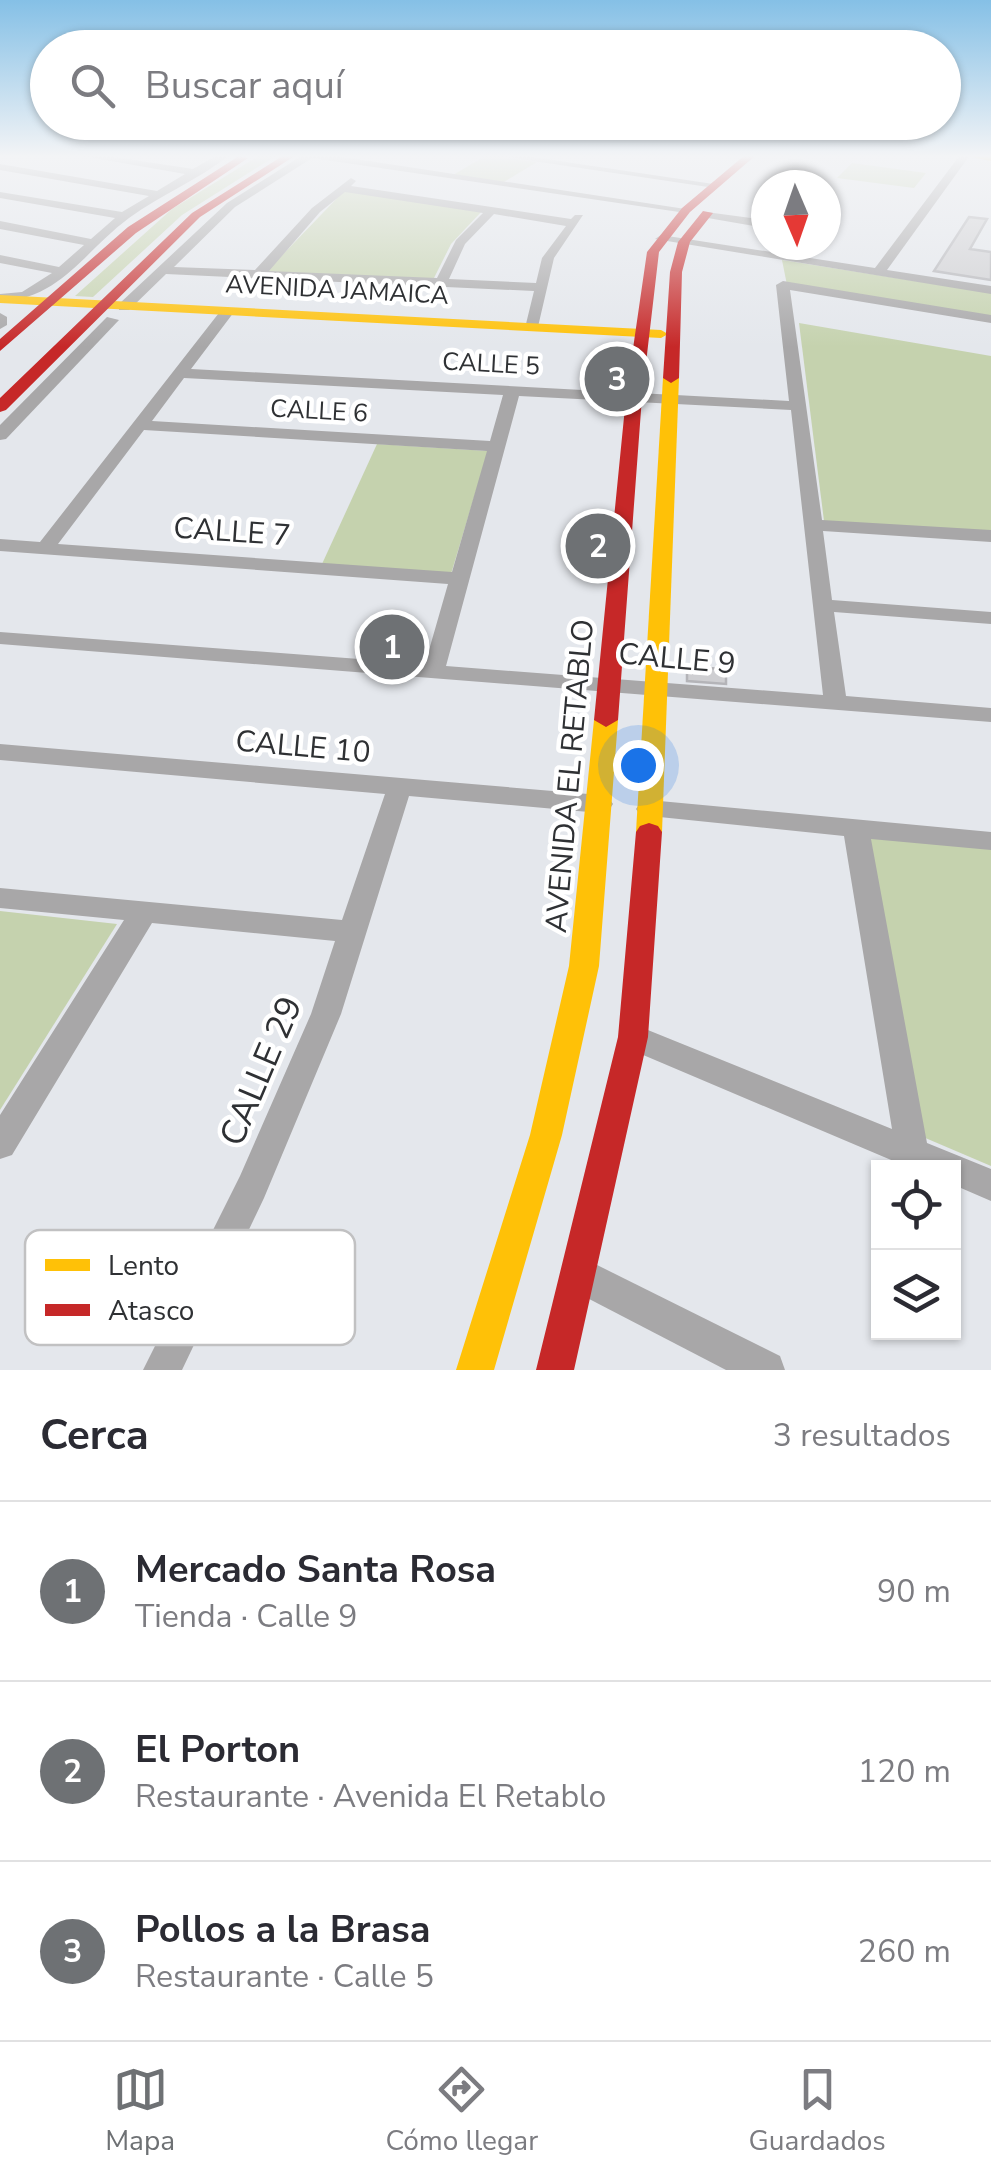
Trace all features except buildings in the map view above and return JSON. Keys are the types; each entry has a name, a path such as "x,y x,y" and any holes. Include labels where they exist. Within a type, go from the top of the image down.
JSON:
{"main road":[{"path":"94,243 131,219"},
{"path":"0,347 138,219"},
{"path":"0,407 107,313 174,235 194,219"},
{"name":"AVENIDA EL RETABLO","path":"475,1370 567,1051 584,966 634,397 650,268 660,238 686,219"},
{"name":"AVENIDA EL RETABLO","path":"556,1370 633,1037 649,810 666,399 676,272 693,219"},
{"path":"160,270 174,235"},
{"name":"AVENIDA JAMAICA","path":"0,298 42,310"},
{"name":"AVENIDA JAMAICA","path":"0,315 42,310 532,328 641,339"},
{"name":"AVENIDA JAMAICA","path":"258,320 671,340"}],"street":[{"path":"0,298 36,292 121,219"},
{"path":"0,434 107,313 216,219"},
{"path":"258,274 307,219"},
{"path":"441,283 460,243 483,219"},
{"path":"547,219 573,223"},
{"path":"532,328 548,258 577,219"},
{"path":"873,268 906,219"},
{"path":"873,268 913,219"},
{"path":"0,225 94,243"},
{"path":"660,238 991,286"},
{"path":"0,259 61,271"},
{"path":"160,270 539,287"},
{"path":"834,702 783,285 991,319"},
{"path":"0,315 0,325"},
{"path":"45,548 222,319"},
{"name":"CALLE 5","path":"181,373 798,406"},
{"path":"434,671 512,390"},
{"name":"CALLE 6","path":"140,425 496,446"},
{"path":"813,525 991,536"},
{"name":"CALLE 7","path":"0,545 460,579"},
{"path":"823,606 991,618"},
{"name":"CALLE 9","path":"0,638 991,715"},
{"name":"CALLE 10","path":"0,752 600,804"},
{"name":"CALLE 29","path":"230,1230 276,1135 356,932 399,788"},
{"path":"649,810 991,841"},
{"path":"856,828 912,1152"},
{"path":"0,898 356,932"},
{"path":"0,1144 144,912"},
{"path":"633,1037 932,1160"},
{"path":"961,1172 991,1185"},
{"path":"581,1275 766,1370"},
{"name":"CALLE 29","path":"162,1370 174,1345"}],"green space":[{"path":"161,219 178,219 93,297 75,296"},
{"path":"317,219 475,219 451,244 433,280 266,272"},
{"path":"782,260 991,293 991,318 787,285"},
{"path":"799,323 991,356 991,532 824,521"},
{"path":"377,444 488,451 451,574 322,564"},
{"path":"858,837 991,849 991,1166 909,1131"},
{"path":"0,911 117,924 0,1110"}],"traffic: slow":[{"path":"0,299 661,334"},
{"path":"649,832 671,378"},
{"path":"475,1370 546,1135 584,966 606,720"}],"traffic: jam":[{"path":"0,347 149,219"},
{"path":"0,407 192,219"},
{"path":"606,720 634,397 653,252 679,219"},
{"path":"671,378 676,272 684,242 702,219"},
{"path":"555,1370 633,1037 649,832"}],"place":[{"name":"Pollos a la Brasa","path":"617,379"},
{"name":"El Porton","path":"598,546"},
{"name":"Mercado Santa Rosa","path":"392,647"}]}
